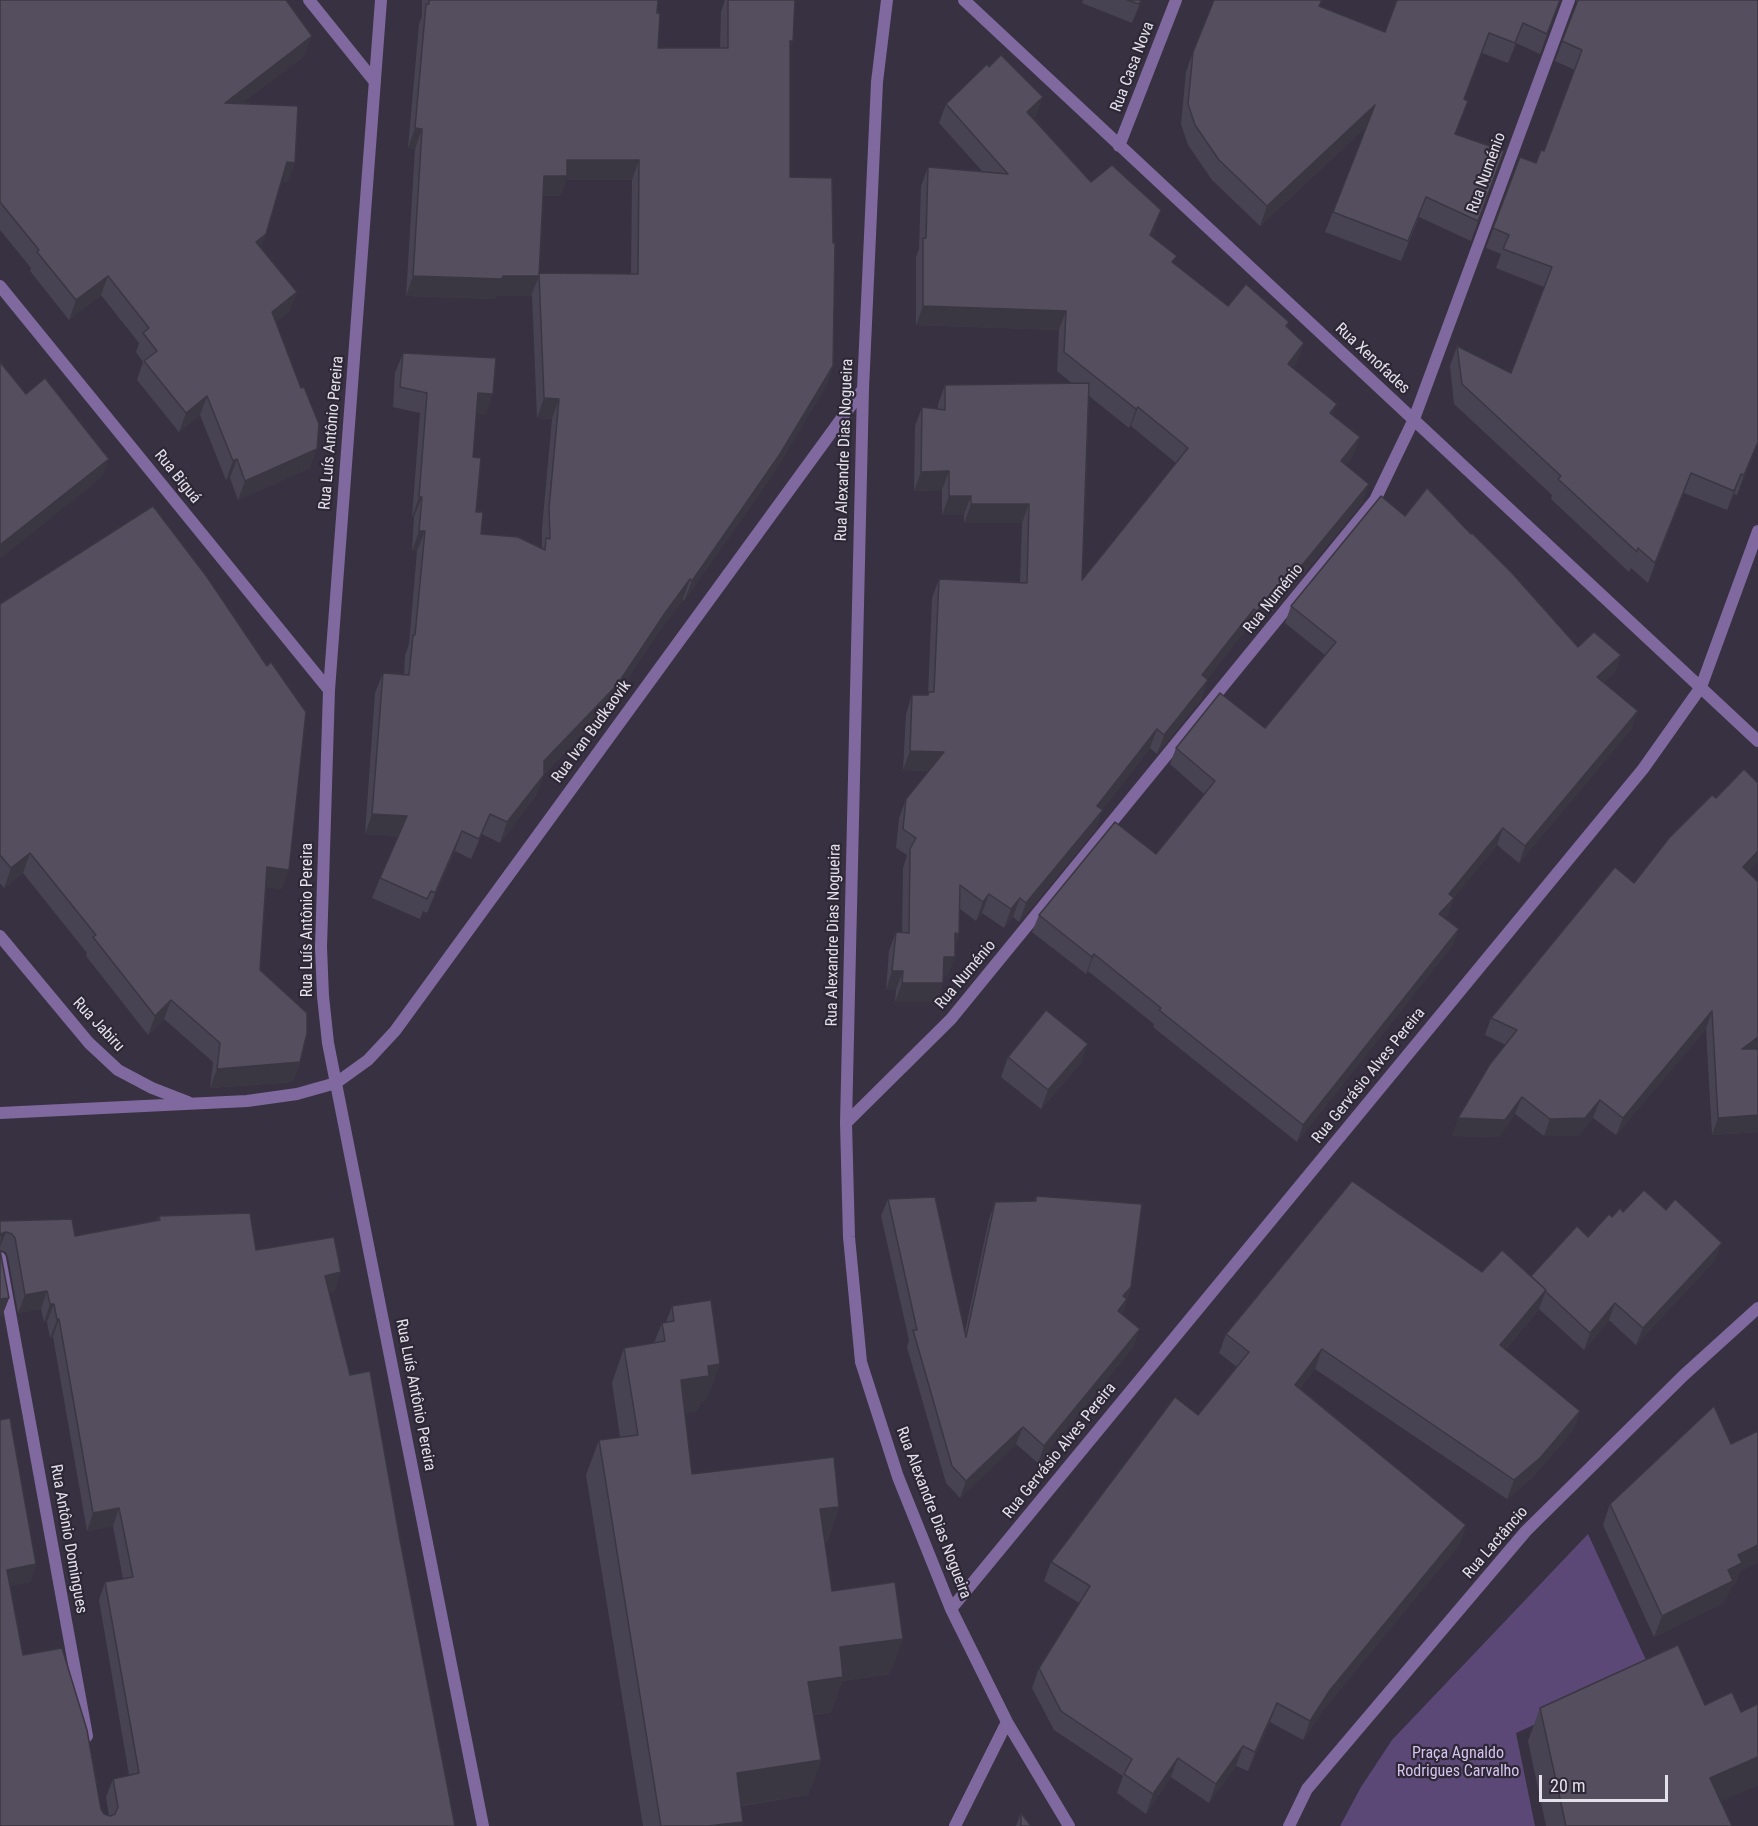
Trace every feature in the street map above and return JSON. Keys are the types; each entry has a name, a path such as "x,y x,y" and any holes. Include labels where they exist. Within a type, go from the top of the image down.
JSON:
{"street":[{"path":"309,0 375,82"},
{"name":"Rua Luís Antônio Pereira","path":"381,0 329,690 321,947 324,1008 328,1043 483,1826"},
{"name":"Rua Alexandre Dias Nogueira","path":"887,0 877,82 863,389 846,1123 849,1237 861,1362 898,1477 951,1609 1006,1722 1069,1826"},
{"name":"Rua Xenofades","path":"964,0 1758,741"},
{"name":"Rua Casa Nova","path":"1119,146 1176,0"},
{"name":"Rua Numénio","path":"846,1123 951,1019 1375,501 1414,419 1569,0"},
{"name":"Rua Biguá","path":"0,286 329,690"},
{"name":"Rua Ivan Budkaovik","path":"336,1083 368,1060 395,1031 863,389"},
{"name":"Rua Gervásio Alves Pereira","path":"951,1609 1643,769 1701,687 1758,531"},
{"name":"Rua Jabiru","path":"0,936 89,1043 118,1070 152,1088 195,1104"},
{"name":"Rua Jabiru","path":"0,1113 247,1101 297,1094 336,1083"},
{"name":"Rua Antônio Domingues","path":"0,1258 89,1745"},
{"name":"Rua Lactâncio","path":"1289,1826 1307,1789 1526,1531 1684,1375 1758,1308"},
{"path":"955,1826 1006,1722"}],"green space":[{"name":"Praça Agnaldo Rodrigues Carvalho","path":"1588,1534 1650,1672 1516,1733 1535,1826 1340,1826 1361,1787 1392,1740"}],"building":[{"path":"0,0 286,0 312,36 225,103 298,106 295,163 287,162 266,234 256,242 297,292 272,312 301,388 304,387 319,424 317,449 245,481 237,459 233,461 207,396 186,413 144,361 157,351 143,333 149,328 108,276 76,300 0,202"},
{"path":"429,0 658,0 657,13 660,13 658,48 728,48 728,0 795,0 793,41 790,41 790,177 832,178 833,243 835,243 833,366 780,454 692,581 690,579 665,613 617,685 544,761 544,775 507,822 490,814 479,839 462,831 435,893 431,891 427,899 380,878 407,816 372,814 383,673 409,675 425,531 419,531 422,497 419,497 427,393 400,387 403,353 496,358 493,394 478,393 473,457 481,458 476,512 483,512 481,534 518,537 545,550 546,538 550,539 549,508 559,399 544,398 539,275 503,276 502,279 413,276 422,129 415,128 426,4 429,4","holes":["567,160 639,160 638,274 539,273 544,176 567,176"]},
{"path":"1127,0 1141,0 1139,4"},
{"path":"1214,0 1322,0 1319,6 1385,32 1397,0 1560,0 1547,34 1523,23 1515,43 1489,33 1464,99 1468,101 1455,134 1504,151 1478,221 1426,197 1408,241 1333,212 1375,105 1267,206 1219,160 1195,125 1188,104 1193,52"},
{"path":"1578,0 1758,0 1758,442 1744,475 1741,474 1734,491 1691,473 1655,563 1638,548 1637,552 1558,479 1561,476 1462,384 1457,346 1511,373 1552,267 1503,249 1509,235 1493,228 1520,157 1536,163 1541,150 1544,151 1582,50 1562,41"},
{"path":"1001,55 1043,97 1027,112 1091,182 1112,165 1161,210 1150,235 1177,256 1172,262 1228,306 1246,284 1289,322 1286,326 1304,343 1288,364 1337,404 1330,413 1360,437 1341,461 1369,484 1279,593 1275,590 1257,611 1254,609 1202,675 1208,680 1164,735 1157,729 1097,806 1103,810 1026,903 1020,898 1011,909 989,894 983,902 960,885 959,934 955,933 955,957 944,957 943,983 902,983 903,971 892,971 896,932 909,933 910,849 916,838 903,829 906,799 944,752 910,751 912,695 928,695 929,692 934,692 939,579 1027,583 1029,504 971,504 971,496 949,496 949,471 921,472 922,407 945,410 945,385 1089,383 1082,580 1188,448 1138,407 1136,409 1064,352 1066,311 923,306 923,238 926,238 928,167 1008,174 946,104 987,64 989,67"},
{"path":"0,362 26,394 45,378 109,459 0,545"},
{"path":"1427,488 1512,573 1578,647 1594,632 1621,655 1597,677 1638,711 1525,846 1503,828 1449,894 1454,898 1439,914 1459,929 1303,1125 1159,1010 1161,1008 1094,954 1092,957 1039,915 1115,822 1156,854 1215,781 1176,748 1220,693 1265,728 1336,642 1291,606 1381,496 1405,516"},
{"path":"153,506 207,577 267,666 271,662 306,712 289,870 267,867 260,970 307,1013 307,1033 300,1062 217,1069 220,1043 171,1000 155,1016 93,937 96,935 30,853 11,868 0,855 0,604"},
{"path":"1744,769 1758,783 1758,851 1743,867 1758,882 1758,1037 1742,1049 1758,1049 1758,1115 1718,1118 1712,1011 1623,1118 1600,1100 1585,1118 1550,1119 1522,1097 1505,1120 1458,1118 1490,1064 1517,1030 1491,1018 1615,867 1634,883 1669,838 1712,795 1716,798"},
{"path":"1046,1010 1088,1044 1048,1090 1008,1057"},
{"path":"1352,1181 1482,1272 1502,1250 1546,1290 1500,1345 1580,1411 1540,1458 1514,1480 1322,1349 1295,1385 1466,1525 1330,1690 1310,1721 1277,1703 1255,1752 1243,1746 1216,1784 1178,1758 1153,1794 1124,1774 1132,1759 1061,1711 1039,1668 1090,1586 1051,1562 1175,1397 1198,1415 1249,1352 1226,1334"},
{"path":"1644,1190 1666,1210 1675,1199 1722,1243 1643,1328 1615,1303 1590,1333 1531,1276 1577,1226 1588,1237 1609,1214 1612,1217 1620,1208 1623,1212"},
{"path":"1036,1196 1142,1204 1131,1287 1123,1296 1127,1299 1118,1311 1140,1329 1044,1446 1023,1427 966,1481 952,1466 913,1330 917,1330 888,1199 935,1197 966,1337 995,1202 1036,1201"},
{"path":"250,1213 256,1250 334,1237 341,1272 325,1276 350,1375 370,1371 455,1826 0,1826 0,1420 10,1418 36,1564 7,1570 23,1655 62,1648 87,1730 101,1809 104,1814 110,1816 115,1814 118,1807 113,1779 139,1773 105,1582 133,1577 119,1508 93,1513 59,1319 57,1320 54,1304 50,1304 47,1291 25,1295 15,1238 6,1232 0,1236 0,1221 72,1219 75,1236 160,1220 159,1216"},
{"path":"0,1250 9,1298 0,1299"},
{"path":"711,1300 720,1364 708,1366 709,1376 681,1380 692,1474 834,1457 839,1507 820,1509 832,1591 895,1582 903,1639 840,1647 843,1677 808,1682 821,1760 737,1773 743,1822 708,1826 661,1826 599,1440 638,1435 624,1348 665,1341 662,1323 674,1321 672,1306"},
{"path":"1714,1406 1731,1444 1758,1431 1758,1545 1738,1555 1742,1563 1728,1570 1733,1581 1662,1616 1610,1504"},
{"path":"1678,1645 1705,1705 1732,1692 1741,1712 1758,1704 1758,1757 1710,1778 1732,1826 1566,1826 1540,1708"},
{"path":"1021,1813 1031,1826 1021,1826"}]}
